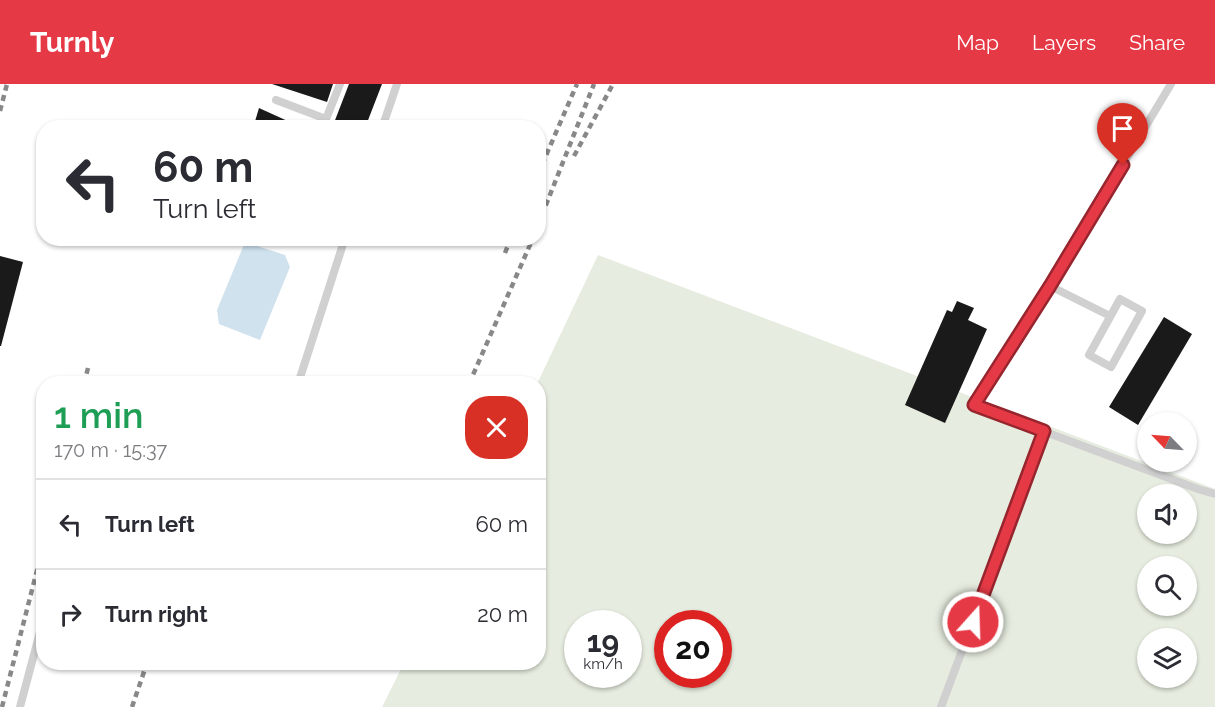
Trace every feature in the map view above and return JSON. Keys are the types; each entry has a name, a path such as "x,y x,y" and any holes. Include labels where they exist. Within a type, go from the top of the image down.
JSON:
{"lane":[{"path":"276,100 326,119 340,84"},
{"path":"385,120 397,84"},
{"path":"1171,84 1050,286 974,405 1215,494"},
{"path":"301,376 342,246"},
{"path":"1050,286 1110,316"},
{"path":"1120,299 1142,311 1111,367 1089,355 1110,316 1120,299"},
{"path":"942,707 1044,431"},
{"path":"20,707 36,647"}],"shaded area":[{"path":"598,255 1137,459 1137,472 1170,472 1215,489 1215,707 382,707 400,670 546,670 546,376 541,376"}],"water":[{"path":"243,246 257,246 285,255 290,267 260,340 219,324 217,310"}],"building":[{"path":"272,84 333,84 327,102"},
{"path":"349,84 382,84 368,120 335,120"},
{"path":"259,108 285,120 255,120"},
{"path":"0,256 23,262 1,346 0,346"},
{"path":"957,301 974,308 968,320 987,329 945,423 905,405 947,310 952,312"},
{"path":"1164,317 1192,334 1146,412 1137,412 1137,424 1109,407"}],"railway":[{"path":"0,111 7,84"},
{"path":"546,156 577,84"},
{"path":"546,205 594,84"},
{"path":"574,156 613,84"},
{"path":"505,253 508,246"},
{"path":"473,376 529,246"},
{"path":"86,376 89,364"},
{"path":"2,707 36,574"},
{"path":"132,707 145,670"}],"route":[{"path":"973,622 1044,431 974,405 1050,286 1123,165"}]}
